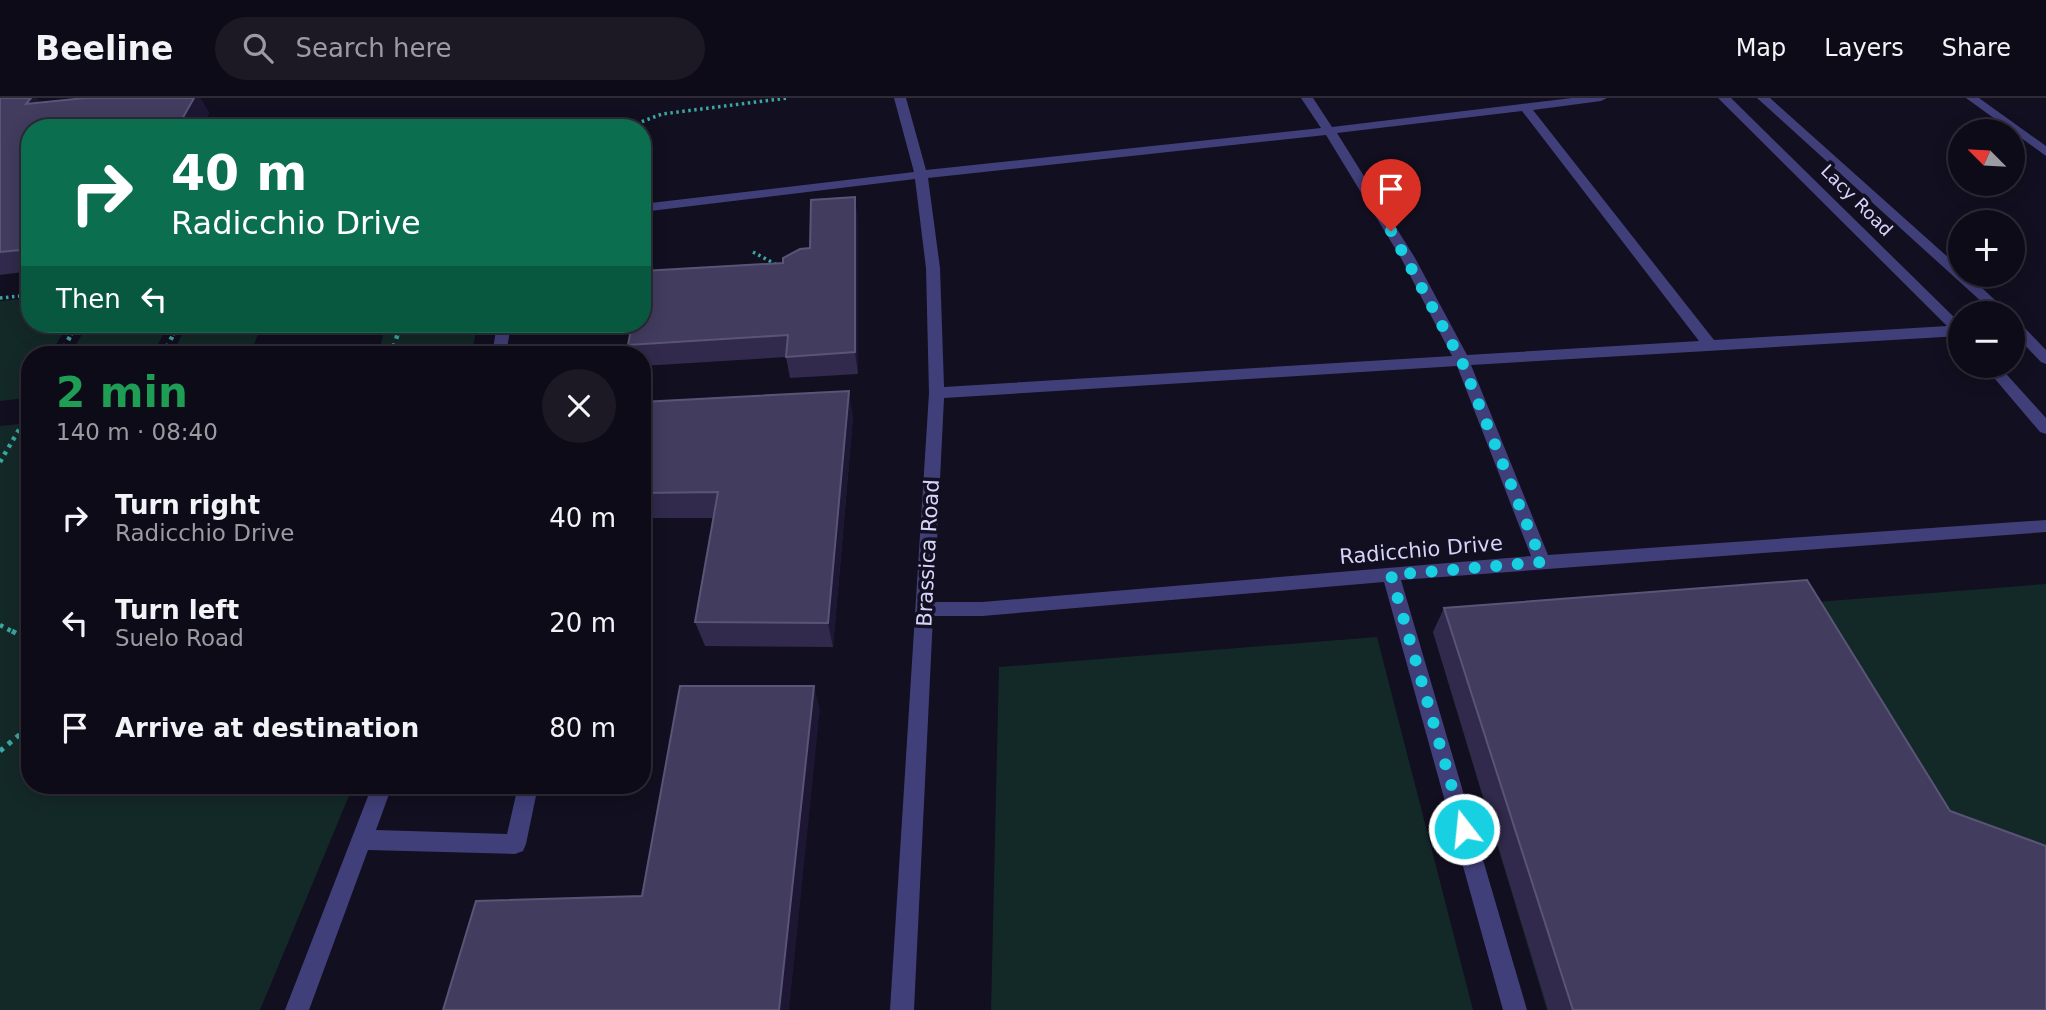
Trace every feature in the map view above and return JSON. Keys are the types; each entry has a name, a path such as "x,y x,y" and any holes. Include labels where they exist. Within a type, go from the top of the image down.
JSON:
{"street":[{"name":"Brassica Road","path":"901,98 921,175 933,268 937,393 902,1010"},
{"path":"1307,98 1352,162 1424,288 1462,362 1542,562"},
{"path":"651,207 1601,98"},
{"name":"Lacy Road","path":"1724,98 1948,318"},
{"name":"Lacy Road","path":"1763,98 1989,301"},
{"path":"1972,98 2046,152"},
{"path":"1525,107 1710,345"},
{"path":"937,393 1948,331"},
{"path":"2025,337 2046,359"},
{"path":"2002,378 2046,428"},
{"name":"Radicchio Drive","path":"925,609 982,609 1542,562 2046,526"},
{"path":"1391,575 1515,1010"},
{"path":"297,1010 379,794"},
{"path":"362,840 515,844 526,794"}],"path":[{"path":"649,119 662,114 788,98"},
{"path":"753,251 785,269"},
{"path":"0,298 21,296"},
{"path":"0,462 21,426"},
{"path":"0,625 21,636"},
{"path":"0,751 21,734"}],"green space":[{"path":"21,299 21,333 63,333 55,346 21,346 21,399 0,401 0,301"},
{"path":"83,333 164,333 157,346 75,346"},
{"path":"183,333 259,333 253,346 176,346"},
{"path":"384,333 476,333 473,346 380,346"},
{"path":"21,424 21,794 350,794 260,1010 0,1010 0,426"},
{"path":"2046,584 2046,1010 1547,1010 1433,632"},
{"path":"1377,637 1473,1010 991,1010 999,667"}],"building":[{"path":"0,98 31,98 26,104 85,98 194,98 182,119 21,119 21,250 0,252"},
{"path":"855,197 855,352 786,357 788,335 628,345 630,333 651,333 651,271 783,263 783,258 800,249 810,248 811,200"},
{"path":"849,391 828,623 695,622 718,492 651,493 651,402"},
{"path":"1807,580 1950,811 2046,846 2046,1010 1573,1010 1444,608"},
{"path":"680,686 814,686 779,1010 443,1010 476,901 642,896"}],"route":[{"path":"1391,231 1431,299 1462,362 1542,562 1391,575 1464,829"}]}
